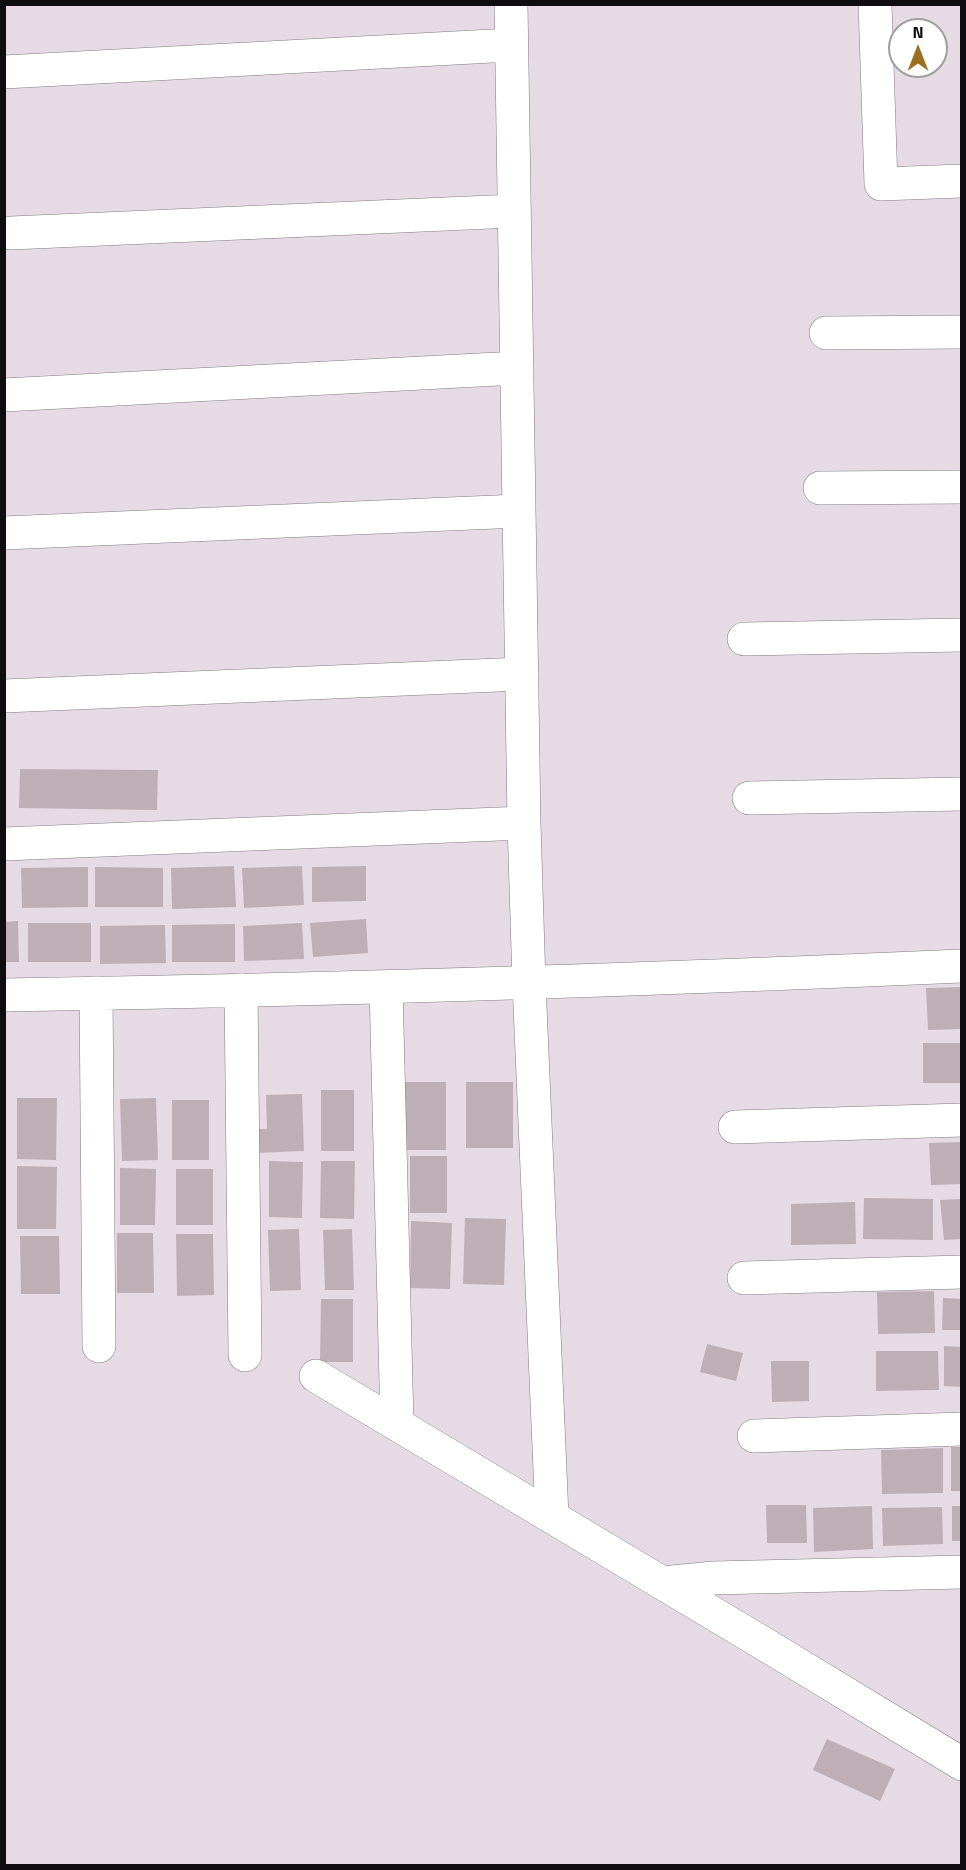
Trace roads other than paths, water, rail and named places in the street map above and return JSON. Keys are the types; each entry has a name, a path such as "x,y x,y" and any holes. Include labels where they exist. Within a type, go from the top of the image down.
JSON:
{"street":[{"path":"511,4 524,823 552,1517"},
{"path":"875,4 881,184 962,180"},
{"path":"4,72 511,45"},
{"path":"11,233 514,211"},
{"path":"826,333 962,332"},
{"path":"4,395 517,368"},
{"path":"820,488 962,487"},
{"path":"4,533 519,512"},
{"path":"744,639 962,635"},
{"path":"4,696 522,674"},
{"path":"749,798 962,794"},
{"path":"4,844 524,823"},
{"path":"4,995 529,983 962,966"},
{"path":"386,987 397,1424"},
{"path":"241,990 245,1355"},
{"path":"96,993 99,1346"},
{"path":"735,1126 962,1120"},
{"path":"744,1278 962,1272"},
{"path":"316,1376 962,1764"},
{"path":"754,1436 962,1429"},
{"path":"662,1583 724,1577 962,1572"}]}
